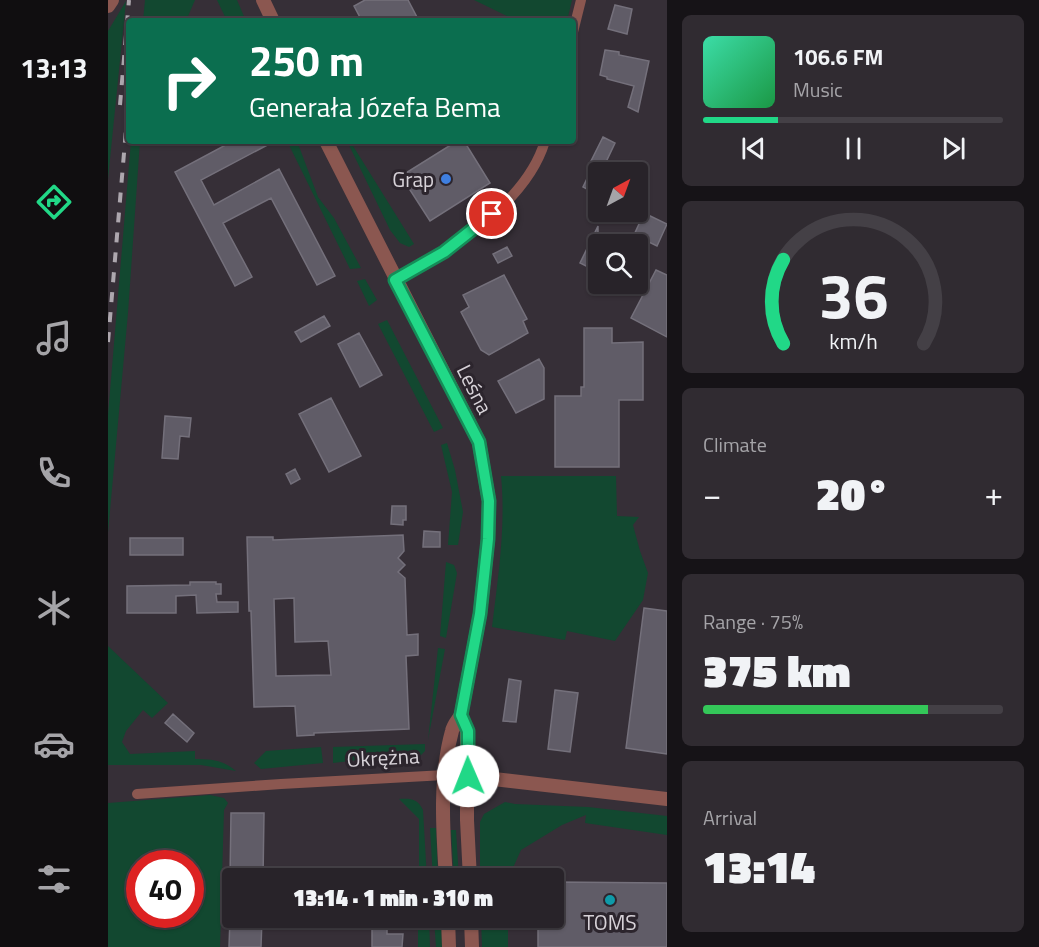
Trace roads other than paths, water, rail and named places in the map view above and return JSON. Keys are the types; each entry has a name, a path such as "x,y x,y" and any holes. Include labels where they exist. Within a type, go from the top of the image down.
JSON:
{"street":[{"path":"108,6 112,0"},
{"path":"264,0 272,18"},
{"path":"576,20 581,0"},
{"name":"Leśna","path":"327,144 479,442 489,501 488,539 480,614 461,715 452,728 445,776 443,819 445,868"},
{"path":"395,280 444,252 498,209 530,171 544,144"},
{"name":"Leśna","path":"461,715 468,731 467,820 469,868"},
{"name":"Okrężna","path":"137,794 280,784 468,776 667,799"},
{"path":"448,928 449,947"},
{"path":"471,928 472,947"}],"railway":[{"path":"127,18 129,0"},
{"path":"120,105 126,35"},
{"path":"108,342 126,129"}],"place":[{"name":"Grap","path":"446,179"},
{"name":"TOMS","path":"610,900"}]}
